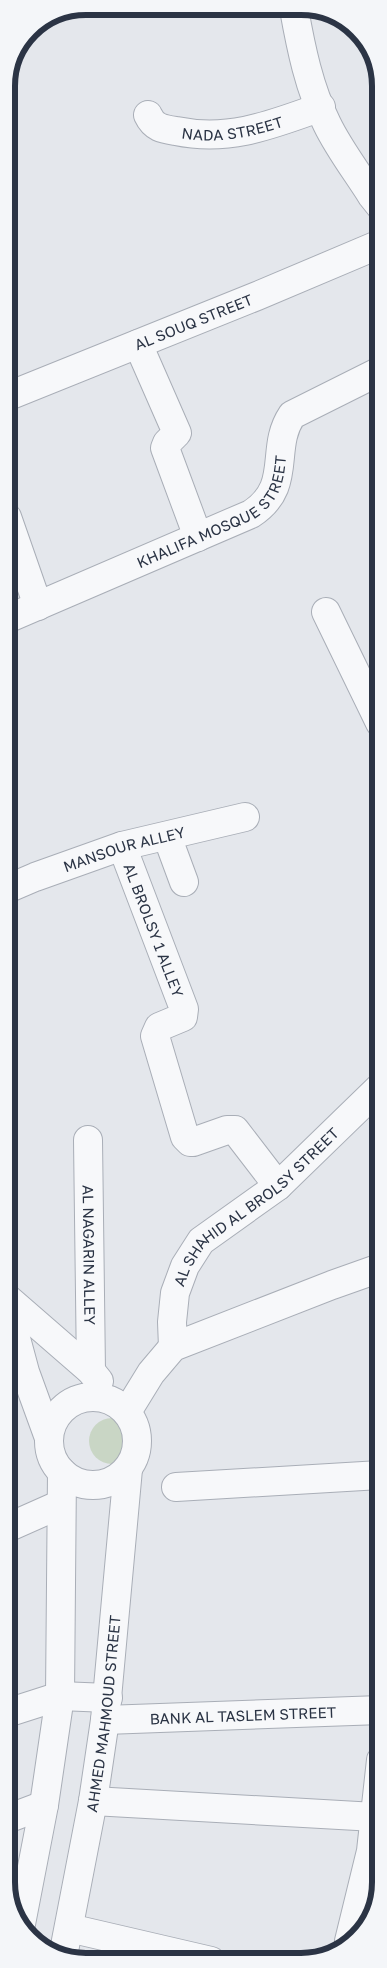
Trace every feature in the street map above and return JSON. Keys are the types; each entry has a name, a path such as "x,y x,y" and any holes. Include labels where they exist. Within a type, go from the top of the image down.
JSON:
{"street":[{"path":"295,15 300,44 311,84 327,124 372,196"},
{"name":"NADA STREET","path":"148,115 154,125 160,128 195,135 232,135 266,127 321,107"},
{"name":"AL SOUQ STREET","path":"15,393 258,296 372,247"},
{"path":"138,344 177,433 167,443 165,448 198,537"},
{"name":"KHALIFA MOSQUE STREET","path":"15,615 261,508 270,498 275,487 285,429 292,416 372,375"},
{"path":"15,542 38,606"},
{"path":"326,612 372,707"},
{"name":"MANSOUR ALLEY","path":"15,885 35,876 122,846 245,817"},
{"path":"168,836 184,882"},
{"name":"AL BROLSY 1 ALLEY","path":"122,846 184,1009 183,1017 159,1027 155,1036 185,1137 190,1142 193,1142 227,1130 235,1130 278,1186"},
{"name":"AL SHAHID AL BROLSY STREET","path":"173,1347 172,1322 175,1293 185,1266 202,1241 278,1186 372,1095"},
{"name":"AL NAGARIN ALLEY","path":"88,1140 91,1371"},
{"path":"121,1407 173,1347 372,1271"},
{"path":"15,1305 91,1371 135,1426 138,1441 135,1456 128,1469 113,1481 95,1486 77,1483 62,1472 52,1456 49,1438 16,1375"},
{"path":"49,1438 53,1424 60,1411 72,1402 86,1397 101,1397 121,1407"},
{"name":"AHMED MAHMOUD STREET","path":"64,1950 93,1801 106,1709 128,1469"},
{"path":"24,1915 44,1805 60,1696 62,1472"},
{"path":"176,1488 372,1476"},
{"path":"15,1524 61,1504"},
{"path":"15,1710 60,1696"},
{"name":"BANK AL TASLEM STREET","path":"60,1696 106,1709 372,1710"},
{"path":"93,1801 372,1817"},
{"path":"15,1816 44,1805"},
{"path":"356,1926 372,1842"},
{"path":"69,1928 177,1953"}],"green space":[{"path":"108,1418 116,1418 125,1422 131,1428 135,1441 131,1454 125,1460 116,1464 108,1464 99,1460 93,1454 89,1445 89,1437 93,1428 99,1422"}]}
